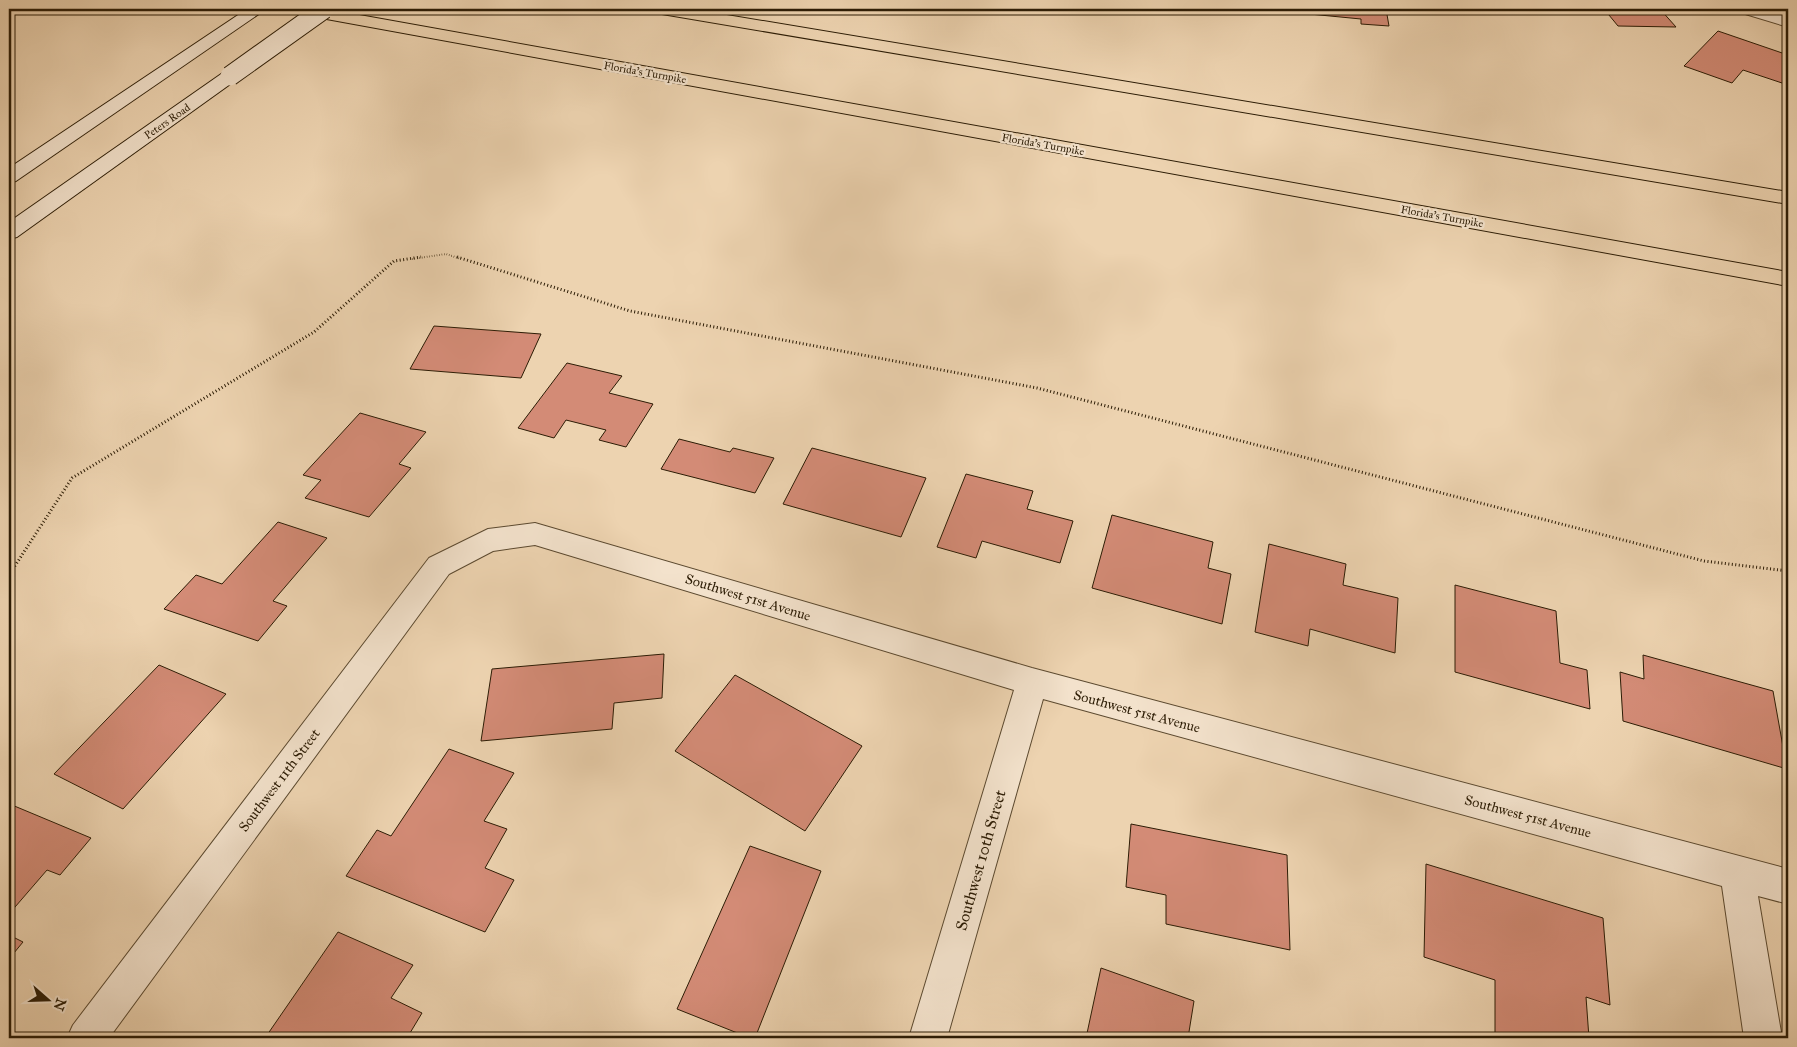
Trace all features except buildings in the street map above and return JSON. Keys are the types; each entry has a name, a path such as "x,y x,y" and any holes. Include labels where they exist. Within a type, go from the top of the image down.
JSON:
{"highway":[{"name":"Florida's Turnpike","path":"299,9 1788,279"},
{"path":"662,9 1788,198"}],"street":[{"path":"9,177 258,9"},
{"name":"Peters Road","path":"9,232 324,9"},
{"path":"1748,9 1788,22"},
{"name":"Southwest 51st Avenue","path":"488,540 535,534 1032,682 1788,887"},
{"name":"Southwest 11th Street","path":"86,1038 439,566 488,540"},
{"name":"Southwest 10th Street","path":"928,1038 1032,682"},
{"path":"1737,873 1762,1038"}],"path":[{"path":"9,575 72,478 314,332 394,261 446,254 630,311 1037,388 1704,561 1788,571"}]}
